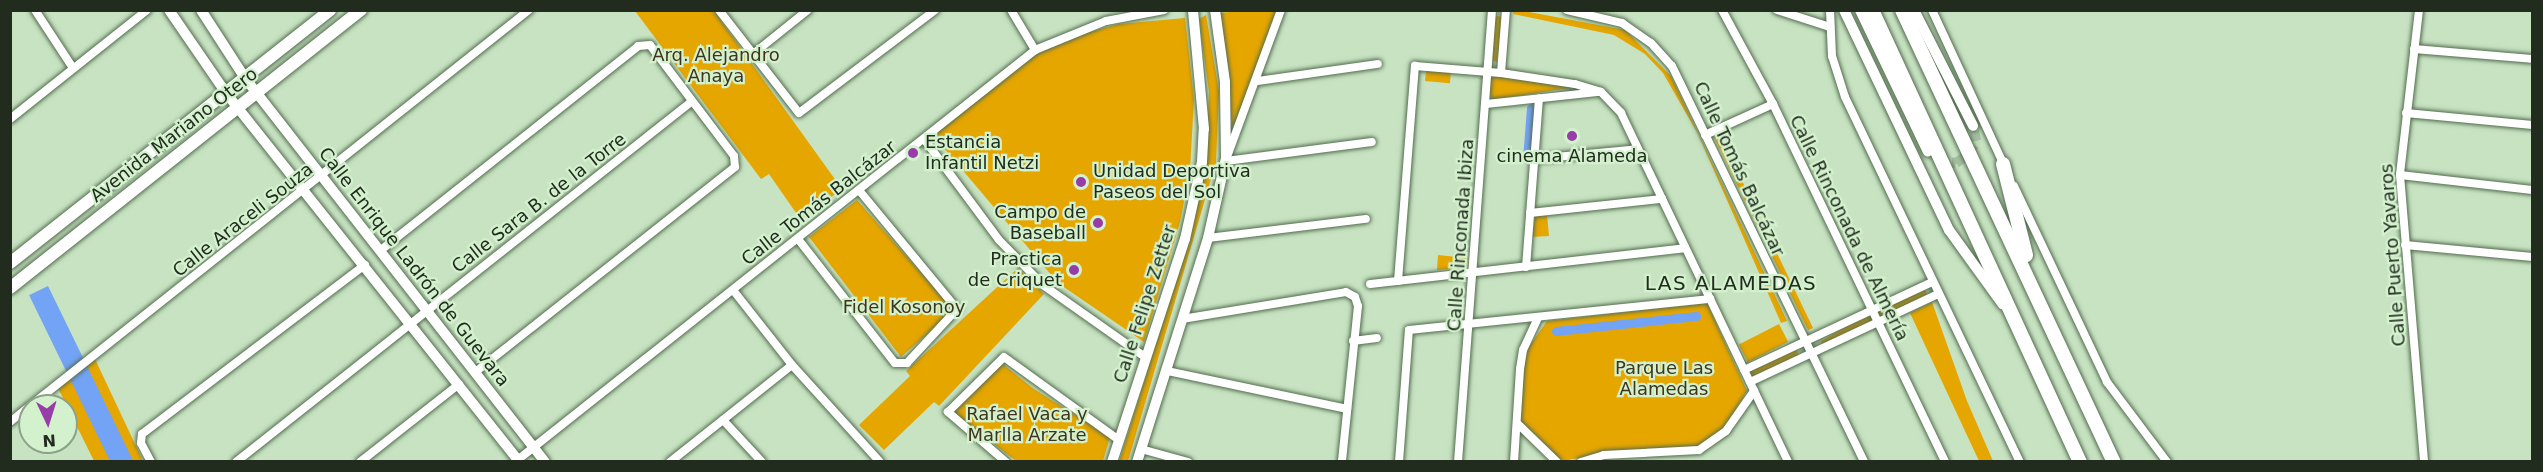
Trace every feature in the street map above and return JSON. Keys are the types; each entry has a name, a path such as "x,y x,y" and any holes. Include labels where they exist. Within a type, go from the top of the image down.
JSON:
{"highway":[{"path":"1872,10 2080,462"},
{"path":"1902,10 2034,286 2114,462"},
{"path":"2003,164 2034,286"},
{"path":"2062,424 2069,462"}],"main road":[{"name":"Calle Enrique Ladrón de Guevara","path":"169,10 226,93 366,265 518,461"},
{"name":"Calle Enrique Ladrón de Guevara","path":"201,10 256,93 324,176 545,462"},
{"name":"Avenida Mariano Otero","path":"11,262 330,10"},
{"name":"Avenida Mariano Otero","path":"10,288 361,10"},
{"name":"Calle Felipe Zetter","path":"1112,462 1185,238 1202,162 1204,129 1193,10"},
{"path":"1137,462 1208,238 1226,160 1225,82 1215,10"},
{"path":"1844,10 1949,230 2013,319"},
{"path":"1860,10 1928,152"},
{"path":"1914,10 1973,126"}],"street":[{"path":"35,10 73,68"},
{"path":"10,119 147,10"},
{"name":"Calle Araceli Souza","path":"45,394 324,176 529,10"},
{"path":"719,10 800,113 935,10"},
{"path":"753,54 808,10"},
{"path":"1011,10 1035,50"},
{"name":"Calle Tomás Balcázar","path":"518,461 1035,50 1096,24 1164,10"},
{"path":"1281,10 1258,81 1226,160 1372,142"},
{"name":"Calle Rinconada Ibiza","path":"1458,462 1492,10"},
{"path":"1501,73 1506,10"},
{"name":"Calle Tomás Balcázar","path":"1567,10 1622,23 1651,43 1672,66 1864,462"},
{"name":"Calle Rinconada de Almería","path":"1722,10 1773,104 1945,462"},
{"path":"1777,10 1830,27"},
{"path":"1830,10 1836,77 2020,462"},
{"path":"1932,10 2107,382 2167,462"},
{"name":"Calle Puerto Yavaros","path":"2419,10 2400,175 2424,462"},
{"path":"381,250 644,43 650,45 736,164 733,171 475,372"},
{"path":"2414,49 2532,59"},
{"path":"1258,81 1378,64"},
{"path":"1398,281 1416,64 1488,71 1575,84 1601,92 1621,113 1788,462"},
{"path":"1486,104 1601,92"},
{"path":"1526,267 1539,98"},
{"name":"Calle Sara B. de la Torre","path":"236,462 691,102"},
{"path":"1705,135 1773,104"},
{"path":"2406,113 2532,125"},
{"path":"924,139 999,240 1042,285 1145,357"},
{"path":"1535,159 1638,149"},
{"path":"2400,175 2532,190"},
{"path":"798,239 901,365 957,309 859,190"},
{"path":"1530,213 1662,199"},
{"path":"1208,238 1366,219"},
{"path":"2405,245 2532,257"},
{"path":"1370,284 1685,248"},
{"path":"151,462 141,442 142,434 366,265"},
{"path":"1744,370 1932,282"},
{"path":"733,290 792,365 880,462"},
{"path":"1182,319 1346,292 1355,297 1358,306 1342,462"},
{"path":"1750,382 1938,294"},
{"path":"1399,462 1409,330 1710,299"},
{"path":"1514,462 1523,350 1539,318"},
{"path":"1353,341 1377,338"},
{"path":"1006,462 948,412 1004,357 1119,440"},
{"path":"670,462 792,365"},
{"path":"1167,371 1347,409"},
{"path":"360,462 459,384"},
{"path":"1581,462 1604,455 1699,450 1726,431 1754,391"},
{"path":"723,420 762,462"},
{"path":"1518,424 1557,462"},
{"path":"1141,449 1188,462"}],"green space":[{"name":"Arq. Alejandro Anaya","path":"635,11 714,11 842,189 801,220 769,174 761,179"},
{"path":"1276,11 1236,125 1232,125 1220,13"},
{"path":"1514,11 1625,30 1671,76 1787,321 1781,323 1698,134 1663,73 1645,54 1614,35 1513,14"},
{"path":"1206,15 1219,91 1216,162 1128,461 1119,462 1193,225 1206,161 1209,92 1199,19"},
{"path":"1496,16 1503,17 1497,62 1490,61"},
{"name":"Unidad Deportiva Paseos del Sol","path":"1185,18 1194,99 1190,170 1180,222 1144,342 1058,283 933,135 1037,54 1071,37 1119,24"},
{"path":"1426,70 1451,72 1450,83 1425,81"},
{"path":"1492,72 1575,87 1492,100 1488,89"},
{"path":"1720,135 1813,328 1808,330 1714,137"},
{"name":"Fidel Kosonoy","path":"857,200 954,310 901,357 809,237"},
{"path":"1547,215 1549,236 1532,237 1535,216"},
{"path":"1438,255 1467,258 1467,267 1437,270"},
{"path":"1018,268 1044,294 939,406 934,402 884,450 859,425 910,376 906,371"},
{"path":"1924,288 1927,294 1881,318 1878,312"},
{"path":"1932,302 1967,401 1993,461 1979,461 1910,313"},
{"name":"Parque Las Alamedas","path":"1707,303 1747,391 1723,430 1699,448 1605,453 1563,461 1536,440 1517,417 1526,351 1547,321"},
{"path":"1870,313 1874,320 1825,348 1821,342"},
{"path":"1779,324 1788,342 1748,362 1739,344"},
{"path":"1796,349 1799,356 1751,377 1748,369"},
{"path":"95,359 143,461 94,461 78,429 78,394 61,394 57,386"},
{"name":"Rafael Vaca y Marlla Arzate","path":"1000,362 1034,389 1110,437 1103,461 1016,461 958,416 954,410"}],"water":[{"path":"48,286 132,462 110,462 29,295"}],"waterway":[{"path":"1527,159 1531,108"},
{"path":"1556,331 1696,316"}],"tunnel":[{"path":"1937,160 1956,163 1969,154 1976,141 1973,126"}],"place":[{"name":"cinema Alameda","path":"1572,136"},
{"name":"Estancia Infantil Netzi","path":"913,153"},
{"name":"Unidad Deportiva Paseos del Sol","path":"1081,182"},
{"name":"Campo de Baseball","path":"1098,223"},
{"name":"Practica de Criquet","path":"1074,270"}],"district":[{"name":"LAS ALAMEDAS","path":"1731,283"}]}
